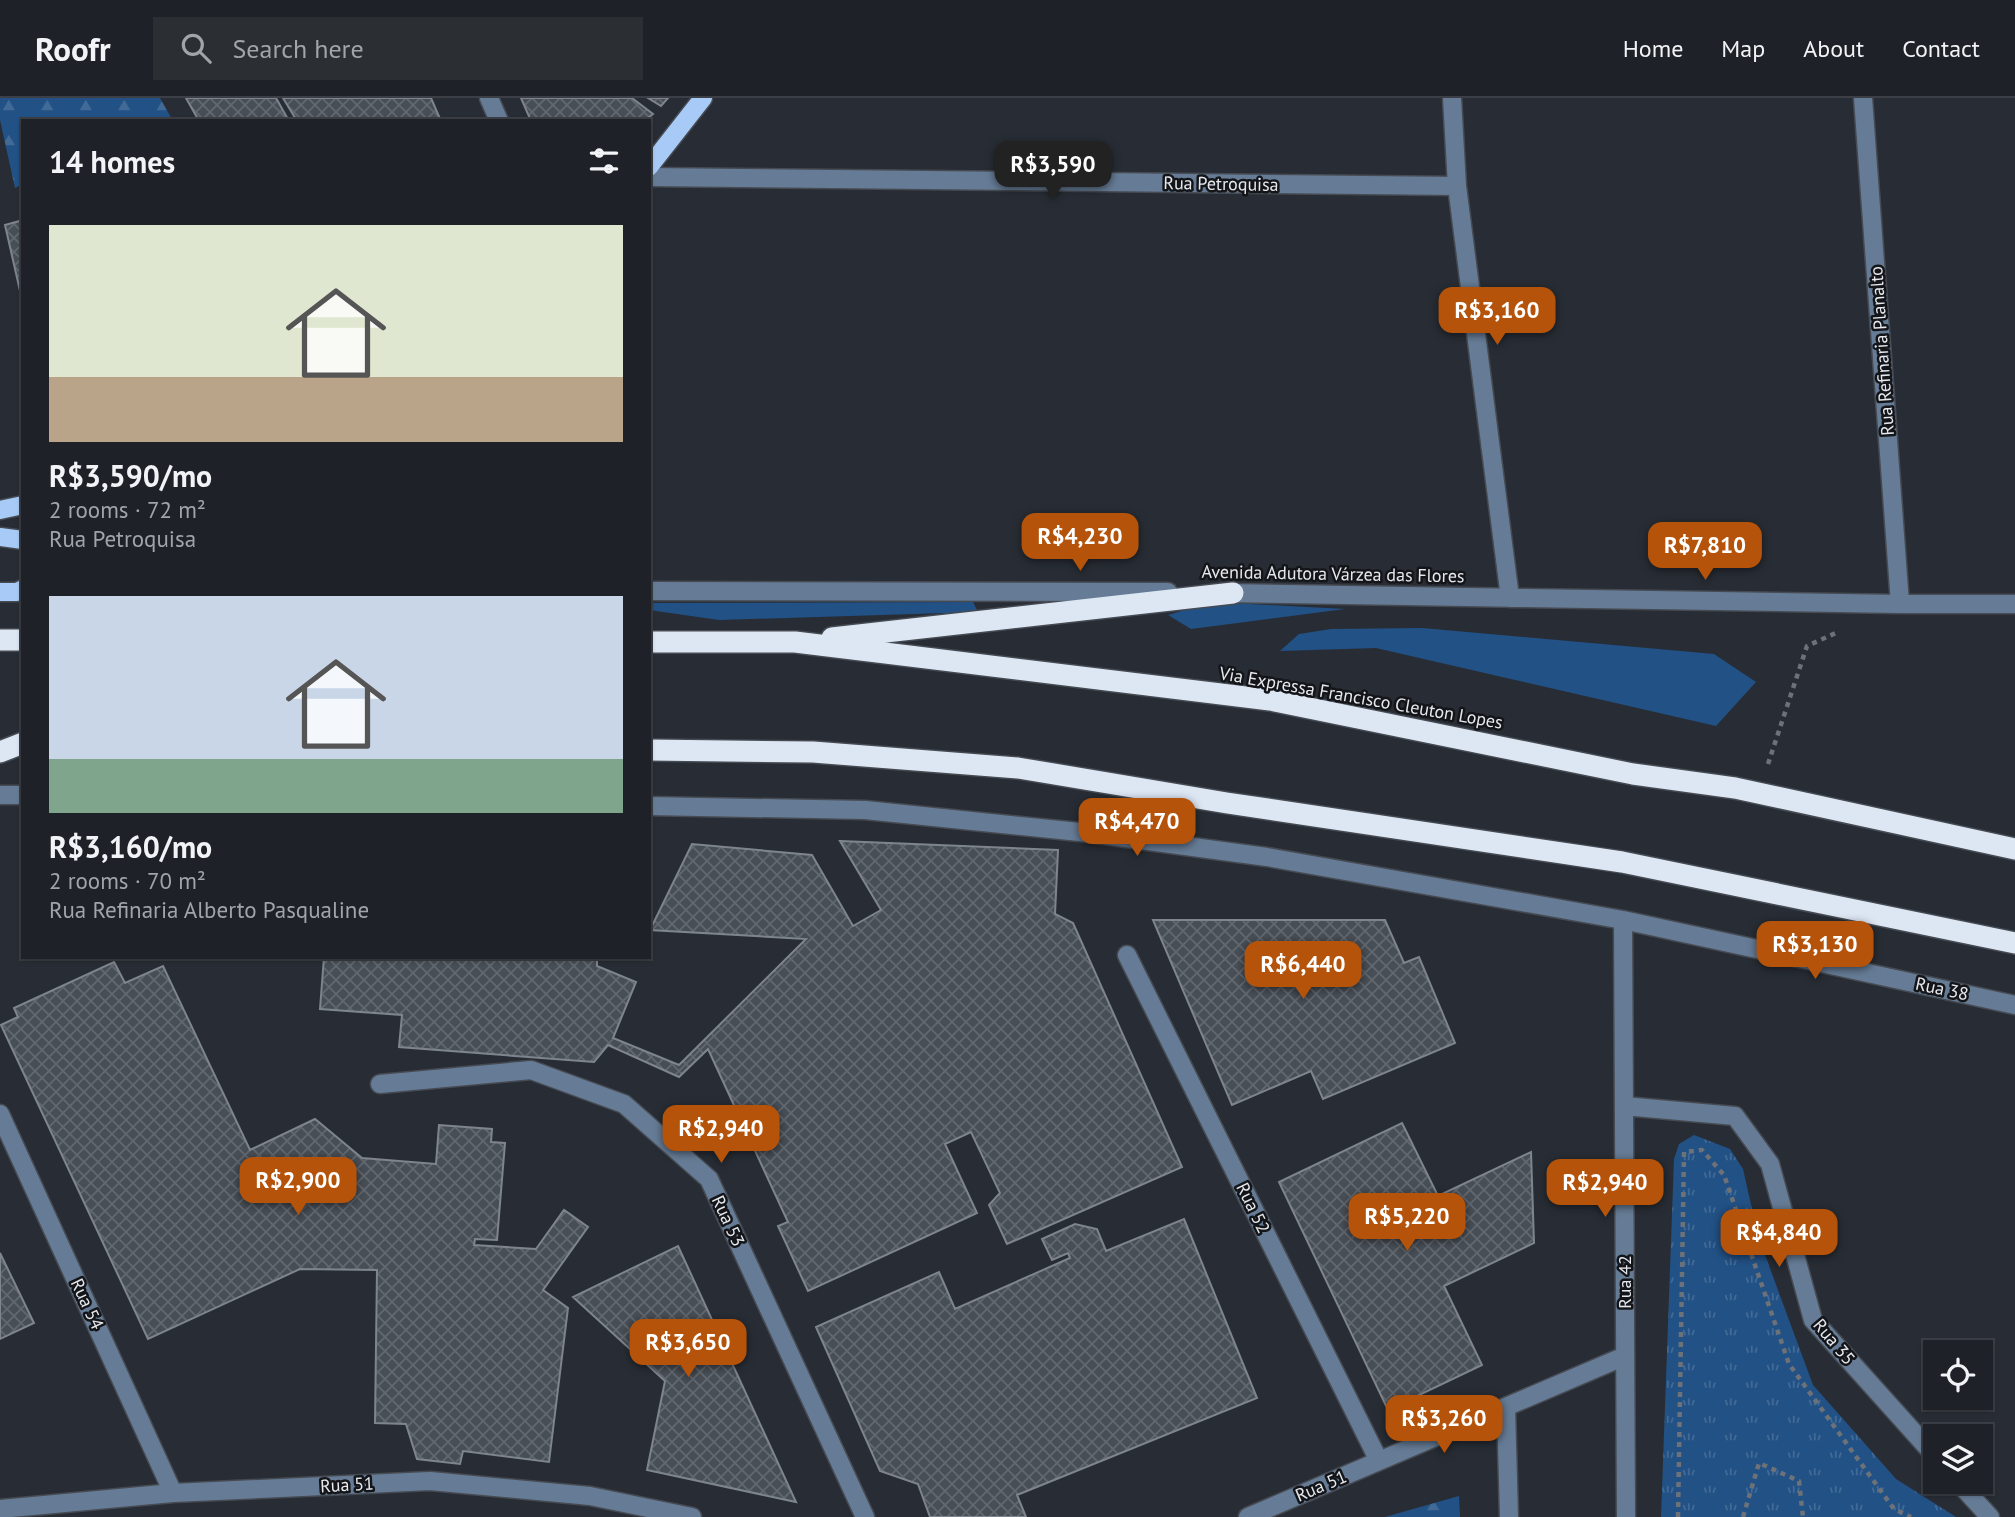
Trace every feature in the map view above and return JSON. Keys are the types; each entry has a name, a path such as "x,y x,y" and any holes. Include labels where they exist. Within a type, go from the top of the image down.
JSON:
{"highway":[{"path":"795,642 1233,593"},
{"path":"0,640 21,640"},
{"name":"Via Expressa Francisco Cleuton Lopes","path":"651,642 795,642 1270,700 1633,774 1759,793 2015,849"},
{"path":"0,740 21,742"},
{"path":"0,752 21,743"},
{"path":"651,750 813,752 1018,768 1227,803 1622,862 2015,943"}],"main road":[{"path":"651,164 702,98"},
{"path":"0,510 21,505"},
{"path":"0,537 21,540"},
{"path":"0,592 21,590"}],"street":[{"path":"489,98 498,119"},
{"path":"1451,98 1457,186 1510,598"},
{"name":"Rua Refinaria Planalto","path":"1863,98 1900,604"},
{"name":"Rua Petroquisa","path":"651,177 1457,186"},
{"name":"Avenida Adutora Várzea das Flores","path":"651,591 1233,593 2015,604"},
{"path":"0,795 21,795"},
{"path":"651,806 865,810 1089,833 1267,857 1623,920"},
{"name":"Rua 38","path":"1623,920 2015,1005"},
{"name":"Rua 42","path":"1623,920 1626,1517"},
{"name":"Rua 52","path":"1127,955 1379,1461"},
{"name":"Rua 53","path":"380,1084 531,1070 624,1104 709,1179 864,1517"},
{"name":"Rua 35","path":"1624,1106 1735,1116 1770,1164 1813,1320 1923,1443"},
{"name":"Rua 54","path":"0,1114 173,1493"},
{"name":"Rua 51","path":"1248,1517 1625,1356"},
{"path":"1506,1408 1509,1517"},
{"name":"Rua 51","path":"0,1509 173,1493 430,1481 590,1496 692,1517"},
{"path":"1969,1494 1990,1517"}],"path":[{"path":"1759,793 1807,646 1842,630"},
{"path":"1678,1517 1684,1152 1702,1150 1724,1175 1789,1364 1894,1508 1911,1517"},
{"path":"1743,1517 1759,1463 1799,1480 1803,1517"}],"green space":[{"path":"0,98 160,98 172,119 21,119 21,185 15,188 0,120"},
{"path":"973,602 978,612 719,620 651,610 651,603"},
{"path":"1213,602 1345,609 1191,629 1168,615"},
{"path":"1422,628 1714,654 1756,682 1716,726 1376,648 1280,651 1299,634 1331,629"},
{"path":"1694,1135 1730,1149 1743,1169 1758,1236 1813,1385 1896,1479 1956,1517 1661,1517 1674,1159 1679,1144"},
{"path":"1459,1496 1460,1517 1385,1517"}],"building":[{"path":"186,98 276,98 288,119 198,119"},
{"path":"283,98 431,98 440,119 296,119"},
{"path":"521,98 632,98 653,114 647,119 530,119"},
{"path":"648,98 668,98 661,106"},
{"path":"21,221 21,295 5,225"},
{"path":"840,841 1058,850 1055,914 1073,923 1182,1167 1007,1244 989,1205 1000,1193 971,1132 945,1144 977,1213 808,1291 778,1226 788,1222 708,1049 679,1077 608,1045 594,1062 399,1047 402,1015 320,1009 324,959 597,959 597,966 636,982 613,1038 679,1065 806,939 651,930 692,844 812,855 853,926 881,910"},
{"path":"1153,920 1385,920 1404,963 1419,957 1455,1043 1323,1099 1311,1071 1232,1105"},
{"path":"114,962 125,983 163,966 250,1150 315,1119 362,1158 436,1164 439,1125 492,1129 491,1142 505,1143 497,1240 475,1239 474,1245 536,1249 564,1210 588,1227 543,1290 568,1308 549,1462 463,1451 460,1464 417,1459 406,1424 375,1423 377,1270 300,1269 148,1339 1,1025 18,1017 14,1008"},
{"path":"1402,1123 1438,1196 1531,1152 1534,1243 1444,1286 1482,1365 1388,1410 1279,1182"},
{"path":"1184,1219 1257,1398 1017,1495 1026,1517 930,1517 918,1484 880,1471 816,1327 939,1272 955,1309 1070,1258 1068,1253 1052,1260 1042,1239 1075,1224 1097,1229 1106,1251"},
{"path":"678,1246 796,1502 647,1470 665,1381 573,1297"},
{"path":"0,1253 34,1323 0,1339"}]}
